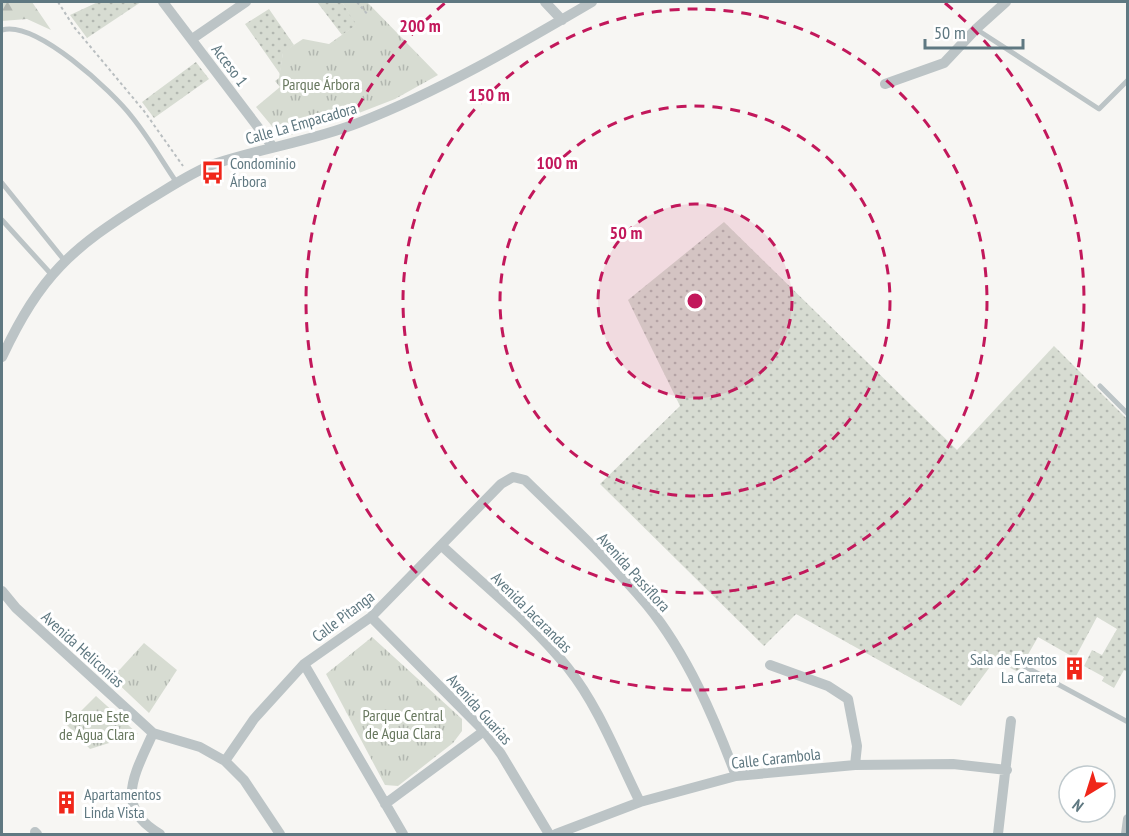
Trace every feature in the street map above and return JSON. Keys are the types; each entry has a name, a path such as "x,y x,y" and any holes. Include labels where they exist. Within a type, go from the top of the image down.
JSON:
{"street":[{"name":"Acceso 1","path":"163,2 273,147"},
{"path":"192,39 246,2"},
{"path":"544,2 562,20"},
{"name":"Calle La Empacadora","path":"2,357 20,320 51,274 64,260 102,230 189,175 273,147 329,133 390,110 450,81 592,2"},
{"path":"885,84 944,63 1006,2"},
{"name":"Calle Pitanga","path":"225,761 254,719 304,664 371,617 501,484 513,477"},
{"name":"Avenida Passiflora","path":"513,477 525,480 648,606 670,638 716,722 736,776"},
{"name":"Avenida Jacarandas","path":"442,546 541,638 569,670 592,707 640,802"},
{"name":"Avenida Heliconias","path":"2,591 16,608 153,733 200,747 225,761 244,780 280,834"},
{"name":"Avenida Guarias","path":"371,617 484,731 501,753 549,834"},
{"path":"304,664 403,834"},
{"path":"770,665 828,686 848,699 857,746 855,765"},
{"path":"998,834 1011,721"},
{"path":"385,804 484,731"},
{"path":"153,733 130,793 138,818 159,834"},
{"name":"Calle Carambola","path":"556,834 640,802 736,776 855,765 953,764 1007,770"},
{"path":"1126,834 1128,819"}],"lane":[{"path":"2,30 19,29 43,41 101,84 132,117 177,183"},
{"path":"976,29 1099,109 1128,80"},
{"path":"2,183 64,260"},
{"path":"2,220 51,274"},
{"path":"1100,386 1128,414"},
{"path":"1024,666 1128,722"}],"path":[{"path":"58,2 74,27 144,111 189,175"},
{"path":"357,2 368,15"}],"green space":[{"path":"2,2 32,2 51,30 27,19 2,21"},
{"path":"98,2 141,2 87,38 70,15"},
{"path":"317,2 342,2 357,25 342,35"},
{"name":"Parque Árbora","path":"342,2 367,2 438,75 395,99 346,118 287,136 276,131 256,107 280,87 275,81 279,78 283,52 303,39 329,44 356,25"},
{"path":"269,9 294,45 283,53 280,74 245,24"},
{"path":"196,62 209,79 154,118 142,102"},
{"path":"724,222 957,450 1054,346 1127,419 1127,672 1124,670 1114,688 1102,681 1104,677 1084,666 1092,650 1102,655 1117,629 1097,617 1075,658 1038,637 1018,672 995,660 961,706 796,614 764,646 600,484 680,406 628,300"},
{"name":"Parque Central de Agua Clara","path":"372,637 462,719 462,731 453,743 398,786 385,785 326,674"},
{"path":"144,643 177,670 149,713 112,678"},
{"name":"Parque Este de Agua Clara","path":"96,696 138,734 90,749 67,725"}],"place":[{"name":"Condominio Árbora","path":"212,172"},
{"name":"Sala de Eventos La Carreta","path":"1075,668"},
{"name":"Apartamentos Linda Vista","path":"66,803"}]}
